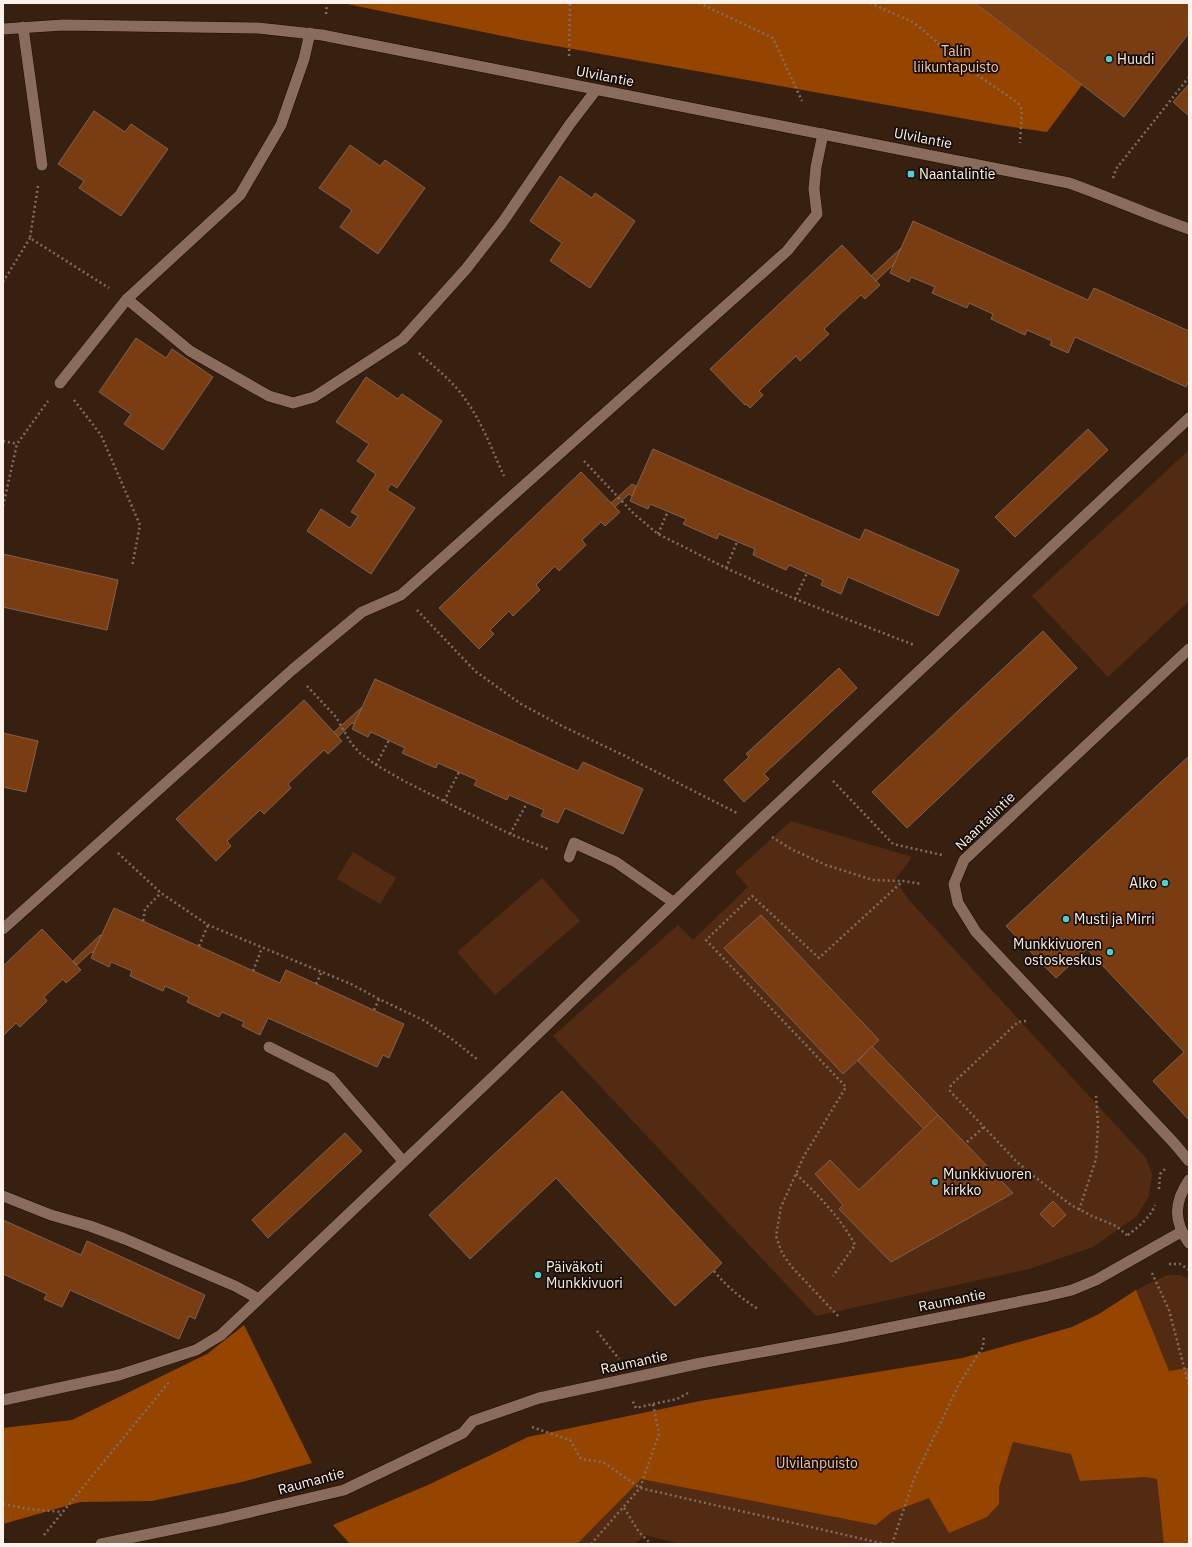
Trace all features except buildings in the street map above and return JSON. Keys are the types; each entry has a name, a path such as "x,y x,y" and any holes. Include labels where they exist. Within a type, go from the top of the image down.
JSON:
{"street":[{"name":"Ulvilantie","path":"3,29 63,25 258,28 310,33 1062,181 1189,229"},
{"path":"23,27 42,165"},
{"path":"60,383 127,299 240,195 281,125 304,59 310,33"},
{"path":"127,299 190,351 269,396 293,403 314,397 404,339 466,269 502,223 570,124 596,90"},
{"path":"3,929 292,670 362,612 402,594 512,494 570,445 786,252 817,214 814,189 816,167 823,134"},
{"path":"3,1400 119,1375 196,1350 221,1335 496,1074 756,823 1189,418"},
{"name":"Naantalintie","path":"1189,649 964,860 954,884 958,903 976,932 1174,1143 1189,1161"},
{"path":"569,857 574,843 616,862 673,902"},
{"path":"269,1047 331,1078 403,1161"},
{"path":"1189,1180 1183,1189 1177,1210 1181,1232 1189,1243"},
{"path":"3,1196 51,1215 90,1226 125,1239 234,1286 259,1299"},
{"name":"Raumantie","path":"101,1544 221,1519 344,1490 463,1434 473,1421 539,1398 701,1363 838,1338 1072,1290 1096,1280 1181,1232"}],"path":[{"path":"327,3 328,9"},
{"path":"569,56 570,3"},
{"path":"699,3 774,38 802,101"},
{"path":"870,3 911,21 960,63 1018,103 1022,110 1020,143"},
{"path":"1107,197 1116,169 1189,77"},
{"path":"3,282 30,238 42,165"},
{"path":"30,238 127,299"},
{"path":"404,339 448,379 465,398 512,494"},
{"path":"3,506 17,444 60,383 101,435 140,525 132,567"},
{"path":"3,441 17,444"},
{"path":"570,445 634,514 658,534 726,568 795,599 937,654"},
{"path":"658,534 668,511"},
{"path":"726,568 737,542"},
{"path":"795,599 807,573"},
{"path":"402,594 475,671 521,704 756,823 768,835 791,849 826,865 873,880 903,881 922,884"},
{"path":"292,670 336,717 351,743 360,753 376,765 406,782 510,834 569,857"},
{"path":"376,765 389,740"},
{"path":"818,765 893,844 964,860"},
{"path":"444,801 459,772"},
{"path":"510,834 527,803"},
{"path":"103,839 161,893 208,926 322,971 351,984 431,1025 453,1040 496,1074"},
{"path":"838,1316 791,1266 782,1252 776,1236 781,1208 804,1156 846,1087 706,940 752,896 819,958 903,881"},
{"path":"143,921 145,909 161,893"},
{"path":"199,946 208,926"},
{"path":"253,971 262,948"},
{"path":"316,984 322,971"},
{"path":"374,1010 379,999"},
{"path":"1026,1020 1018,1022 951,1085 950,1091 1016,1161 1031,1174 1079,1210 1116,1226 1128,1236 1153,1273 1169,1310 1189,1386"},
{"path":"1079,1210 1096,1159 1098,1126 1096,1095"},
{"path":"967,1142 984,1127"},
{"path":"796,1174 847,1229 855,1245 833,1276"},
{"path":"1159,1190 1160,1174"},
{"path":"1128,1236 1153,1210 1155,1204"},
{"path":"1163,1267 1168,1264 1180,1264 1189,1270"},
{"path":"714,1270 726,1285 738,1296 758,1309"},
{"path":"1153,1273 1158,1270"},
{"path":"597,1331 622,1364"},
{"path":"892,1544 914,1479 960,1384 983,1347 984,1335"},
{"path":"1187,1379 1189,1368"},
{"path":"44,1534 171,1380"},
{"path":"623,1380 636,1408 677,1399 688,1393"},
{"path":"591,1544 640,1488 659,1434 653,1404"},
{"path":"532,1427 570,1440 581,1460 603,1462 640,1488 885,1544"},
{"path":"3,1504 29,1509 62,1512"},
{"path":"624,1508 639,1532 651,1544"}],"green space":[{"name":"Talin liikuntapuisto","path":"342,3 975,3 1082,85 1047,132 1000,125 522,40"},
{"path":"1189,450 1189,601 1108,677 1032,596"},
{"path":"791,821 912,857 895,880 908,899 1146,1158 1152,1174 1149,1196 1137,1216 1093,1247 1029,1269 816,1316 553,1036 678,925 693,940 748,887 735,872"},
{"path":"353,852 396,878 380,904 337,879"},
{"path":"542,878 580,921 495,995 457,952"},
{"name":"Ulvilanpuisto","path":"1167,1275 1180,1275 1189,1279 1189,1544 680,1544 645,1535 635,1544 350,1544 333,1525 428,1485 528,1437 700,1401 963,1358 1072,1327 1099,1314 1136,1290"},
{"name":"Ulvilanpuisto","path":"1136,1290 1169,1371 1189,1368 1189,1544 1164,1544 1157,1479 1145,1477 1080,1481 1071,1454 1013,1442 999,1487 999,1504 987,1517 949,1533 929,1498 892,1512 876,1525 641,1479 577,1544 350,1544 333,1525 428,1485 528,1437 700,1401 963,1358 1072,1327 1099,1314"},
{"path":"244,1325 312,1463 242,1482 152,1501 80,1502 3,1524 3,1428 72,1420 207,1354"}],"place":[{"name":"Huudi","path":"1109,59"},
{"name":"Naantalintie","path":"911,174"},
{"name":"Alko","path":"1165,883"},
{"name":"Musti ja Mirri","path":"1066,919"},
{"name":"Munkkivuoren ostoskeskus","path":"1110,952"},
{"name":"Munkkivuoren kirkko","path":"935,1182"},
{"name":"Päiväkoti Munkkivuori","path":"538,1275"}]}
